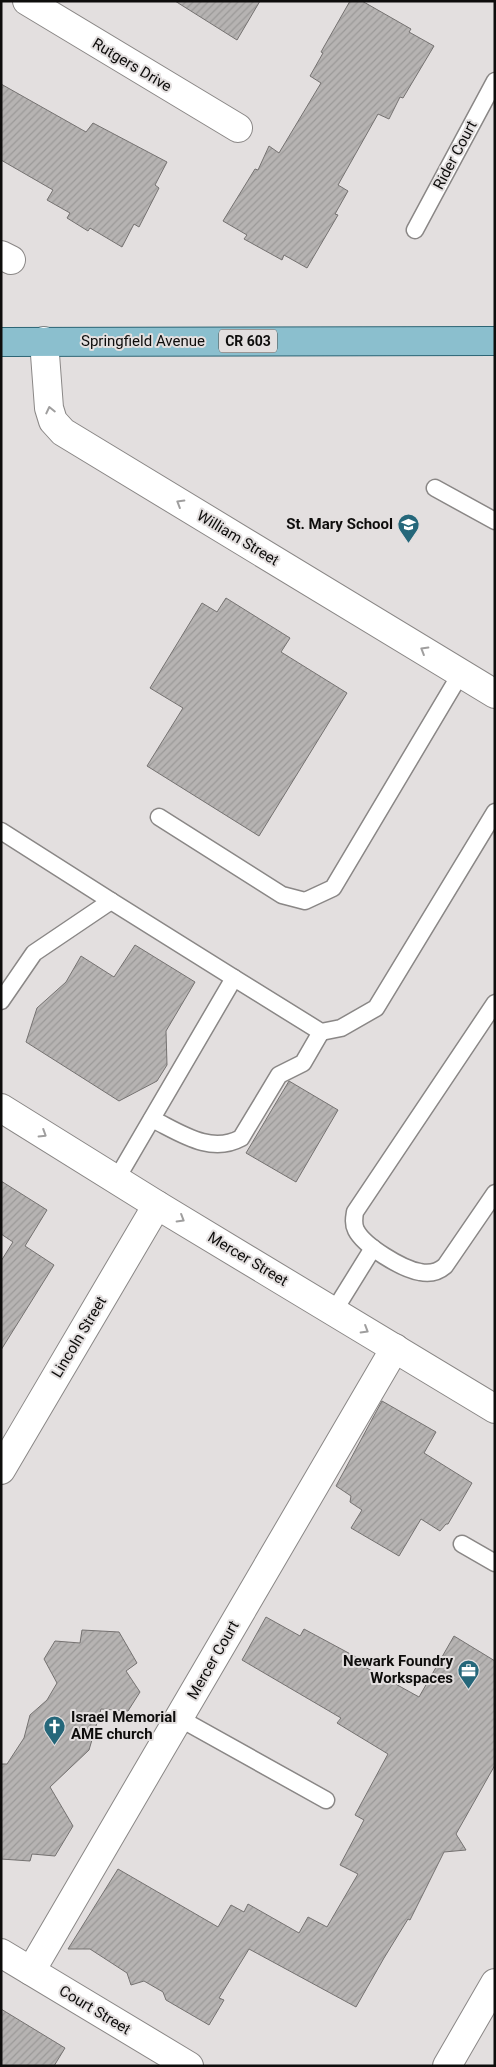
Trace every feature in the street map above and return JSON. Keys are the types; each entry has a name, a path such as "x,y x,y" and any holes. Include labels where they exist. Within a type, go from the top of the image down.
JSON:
{"main road":[{"name":"Springfield Avenue","path":"1,342 495,341"}],"street":[{"name":"Rutgers Drive","path":"27,1 238,128"},
{"name":"William Street","path":"44,341 49,408 53,421 63,432 495,694"},
{"name":"Mercer Street","path":"1,1108 116,1180 495,1409"},
{"name":"Lincoln Street","path":"1,1470 158,1205"},
{"name":"Mercer Court","path":"31,1971 395,1348"},
{"name":"Court Street","path":"1,1953 189,2066"},
{"path":"447,2066 495,1983"}],"lane":[{"name":"Rider Court","path":"415,230 495,80"},
{"path":"435,488 495,521"},
{"path":"160,817 282,895 305,901 333,888 461,673"},
{"path":"1,831 321,1032 340,1028 376,1008 495,812"},
{"path":"1,1001 34,953 111,900"},
{"path":"116,1180 234,978"},
{"path":"495,1003 355,1212 353,1219 356,1230 372,1248 406,1268 420,1272 439,1271 445,1266 495,1193"},
{"path":"152,1118 199,1142 220,1144 233,1142 241,1138 278,1075 303,1063 321,1032"},
{"path":"334,1311 372,1248"},
{"path":"462,1544 495,1563"},
{"path":"179,1718 326,1800"}],"building":[{"path":"175,1 260,1 237,40"},
{"path":"350,1 362,1 411,29 409,32 434,46 403,98 400,97 389,119 378,114 338,185 348,191 335,214 338,215 307,268 284,255 282,260 244,239 247,235 223,221 255,169 258,170 269,146 279,153 321,83 310,76 323,53 321,52"},
{"path":"1,84 86,132 93,123 167,162 155,185 159,188 139,227 134,224 122,247 90,228 88,231 67,218 70,213 47,200 53,190 1,160"},
{"path":"226,598 290,638 281,652 347,693 259,836 147,766 183,708 150,688 202,603 217,612"},
{"path":"135,945 195,982 166,1031 167,1065 157,1081 119,1101 26,1042 37,1008 66,982 81,956 114,977"},
{"path":"289,1081 338,1110 296,1182 246,1153"},
{"path":"1,1181 47,1210 25,1246 54,1265 1,1350 1,1261 13,1242 1,1234"},
{"path":"382,1401 436,1432 424,1453 472,1483 448,1524 440,1531 421,1519 399,1556 351,1528 362,1510 350,1502 351,1496 336,1486"},
{"path":"266,1617 300,1636 304,1629 356,1657 354,1661 419,1697 454,1636 495,1661 495,1765 456,1834 466,1850 444,1852 410,1920 408,1919 356,2007 249,1949 219,1998 224,2000 209,2025 166,2000 163,1992 144,1981 131,1985 127,1973 90,1949 68,1949 118,1869 218,1927 231,1905 244,1912 248,1904 299,1933 308,1917 327,1927 358,1874 340,1865 364,1820 355,1815 388,1754 337,1723 341,1718 242,1660"},
{"name":"Israel Memorial AME church","path":"82,1630 119,1632 137,1663 126,1671 140,1692 128,1711 101,1709 89,1750 50,1787 73,1826 55,1856 32,1854 30,1861 1,1859 1,1764 7,1764 24,1738 30,1715 47,1700 57,1683 44,1659 55,1641 80,1643"},
{"path":"1,2009 65,2048 54,2066 1,2066"}],"place":[{"name":"St. Mary School","path":"409,543"},
{"name":"Newark Foundry Workspaces","path":"469,1689"},
{"name":"Israel Memorial AME church","path":"55,1745"}]}
